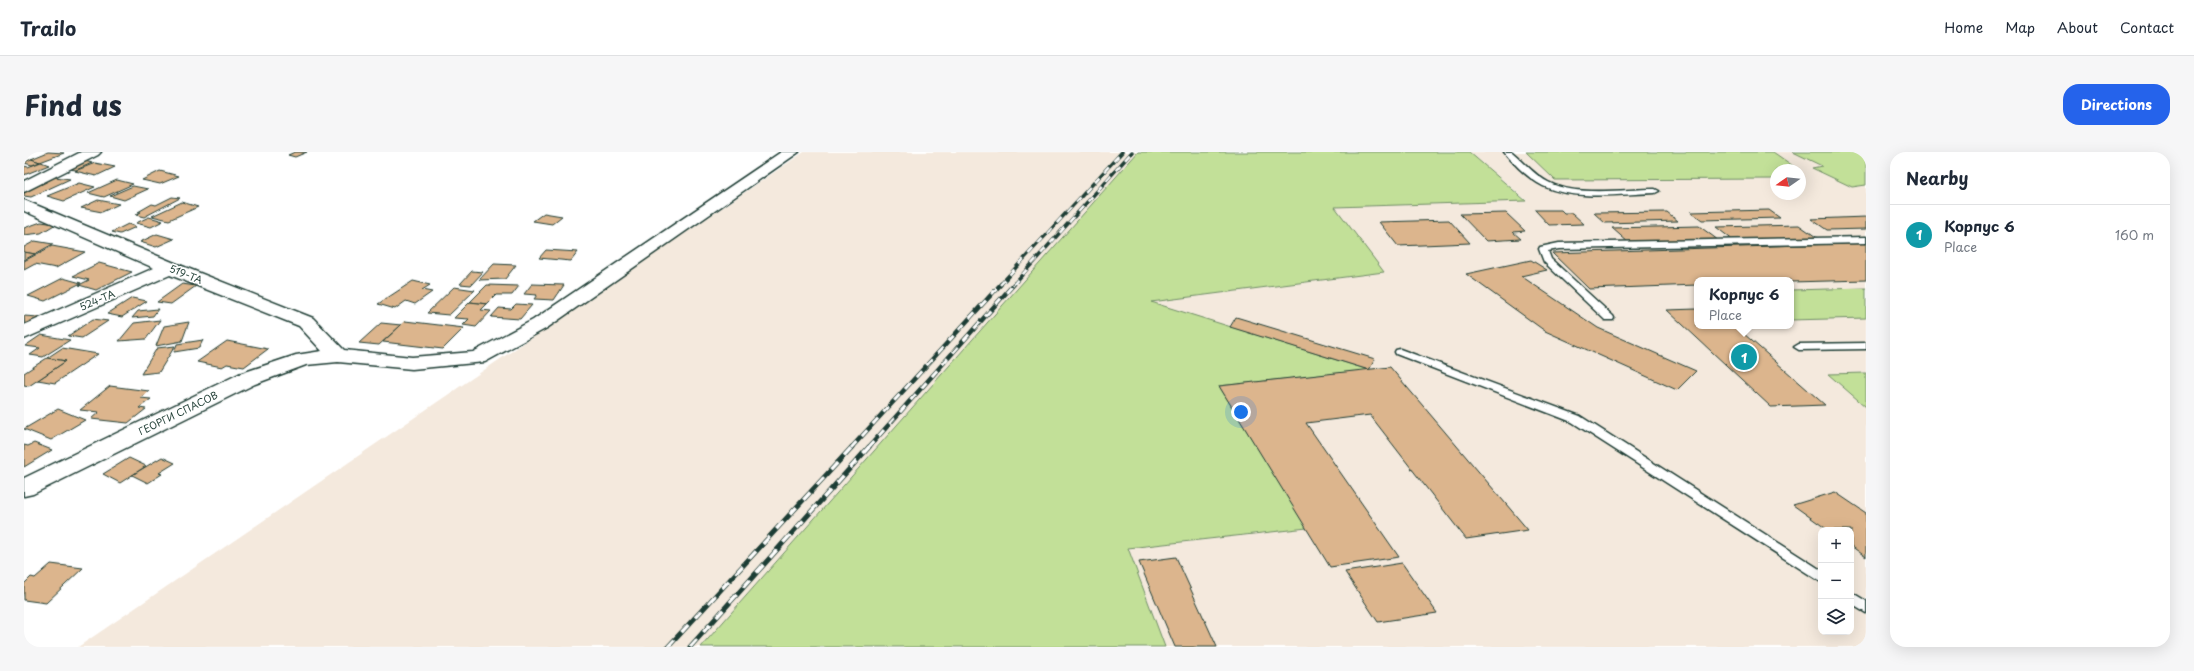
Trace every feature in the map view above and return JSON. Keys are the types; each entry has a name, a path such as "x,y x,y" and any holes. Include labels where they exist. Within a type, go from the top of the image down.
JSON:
{"street":[{"path":"24,187 93,152"},
{"name":"ГЕОРГИ СПАСОВ","path":"24,488 247,379 303,359 338,356 412,363 478,358 540,324 791,152"},
{"name":"519-ТА","path":"24,205 170,268 306,322 338,356"},
{"name":"524-ТА","path":"24,333 44,322 170,268"}],"lane":[{"path":"1508,152 1545,184 1560,189 1575,191 1655,191"},
{"path":"1609,318 1547,260 1543,249 1559,246 1866,240"},
{"path":"1799,347 1866,346"},
{"path":"1400,352 1576,419 1818,575"},
{"path":"1854,599 1866,608"}],"shaded area":[{"path":"804,152 1138,152 701,647 78,647"},
{"path":"1469,152 1866,152 1866,647 1165,647 1128,548 1306,528 1219,386 1367,370 1150,302 1384,272 1334,207 1526,200"}],"green space":[{"path":"1138,152 1469,152 1526,201 1335,207 1384,272 1151,302 1369,370 1219,386 1307,528 1128,548 1165,647 701,647"},
{"path":"1526,152 1773,152 1790,164 1770,164 1770,179 1555,180"},
{"path":"1793,152 1866,152 1866,185 1852,187 1812,168 1822,166"},
{"path":"1866,288 1866,318 1794,320 1794,290"},
{"path":"1866,373 1866,407 1828,374"}],"building":[{"path":"48,152 64,153 40,162 31,159"},
{"path":"295,152 307,152 295,157 288,155"},
{"path":"31,159 40,162 32,165 24,163"},
{"path":"85,161 92,163 76,170 68,169"},
{"path":"41,162 49,165 24,175 24,166 28,167"},
{"path":"95,163 115,167 96,176 75,171"},
{"path":"160,171 179,176 160,184 142,180"},
{"path":"55,177 70,179 31,197 24,196 24,193"},
{"path":"117,180 133,184 104,197 88,193"},
{"path":"79,183 95,187 64,201 47,196"},
{"path":"133,186 148,189 124,200 110,196"},
{"path":"172,197 180,198 144,217 136,215 141,212 138,212 152,204 156,205"},
{"path":"98,200 119,204 102,212 81,208"},
{"path":"182,202 198,207 169,220 152,216"},
{"path":"1535,210 1561,210 1564,213 1572,213 1584,224 1549,225"},
{"path":"1769,210 1780,218 1702,220 1691,212"},
{"path":"1667,212 1678,221 1605,223 1594,213"},
{"path":"544,213 562,216 552,224 533,221"},
{"path":"1506,213 1525,231 1513,232 1521,239 1486,241 1460,214"},
{"path":"149,217 163,221 151,227 136,223"},
{"path":"1866,217 1866,229 1827,230 1811,219"},
{"path":"1449,220 1470,243 1398,246 1379,222"},
{"path":"41,222 56,224 41,233 24,235 24,228"},
{"path":"128,224 136,227 120,234 112,232"},
{"path":"1799,225 1819,239 1734,241 1716,227"},
{"path":"1699,226 1718,240 1629,243 1612,228"},
{"path":"157,234 174,239 156,247 140,242"},
{"path":"35,241 53,244 35,254 24,252 24,247"},
{"path":"1866,243 1866,280 1794,282 1794,277 1694,277 1694,285 1589,289 1552,253"},
{"path":"52,246 85,252 56,268 35,264 24,270 24,261"},
{"path":"546,250 578,252 571,261 539,258"},
{"path":"24,252 35,254 24,260"},
{"path":"1531,260 1547,270 1521,276 1598,328 1696,371 1677,390 1545,331 1466,274"},
{"path":"99,263 132,272 96,290 79,285 89,280 73,276"},
{"path":"494,264 516,265 505,279 479,280"},
{"path":"472,271 483,272 471,285 460,284"},
{"path":"63,278 81,283 45,301 28,296"},
{"path":"413,281 430,285 422,290 432,292 415,304 406,301 395,309 378,304"},
{"path":"182,284 196,286 171,304 157,302"},
{"path":"532,284 564,285 554,300 534,299 537,295 524,294"},
{"path":"487,285 519,286 512,295 496,295 487,304 470,302"},
{"path":"454,287 475,290 449,315 427,313"},
{"path":"132,298 147,301 122,317 107,314"},
{"path":"470,302 487,304 481,310 491,311 476,327 463,325 469,319 454,318"},
{"path":"516,304 532,305 520,319 491,317 499,308 511,309"},
{"path":"158,309 153,316 132,318 138,311"},
{"path":"1694,309 1694,329 1738,329 1825,405 1771,407 1667,310"},
{"path":"24,316 39,317 25,327"},
{"path":"1236,317 1375,359 1369,370 1230,327"},
{"path":"93,319 108,321 82,338 68,336"},
{"path":"160,320 146,339 119,341 134,323"},
{"path":"405,321 464,328 443,349 383,342"},
{"path":"189,322 182,341 156,346 164,326"},
{"path":"381,323 401,325 379,345 359,343"},
{"path":"41,335 70,340 43,357 30,355 40,348 25,346"},
{"path":"203,340 199,348 174,352 177,344"},
{"path":"227,341 268,349 244,367 227,364 222,367 197,362"},
{"path":"175,346 159,372 141,374 157,348"},
{"path":"62,348 98,354 55,383 38,380 66,361 47,358"},
{"path":"47,358 66,361 29,386 24,385 24,373"},
{"path":"1390,367 1528,530 1466,539 1370,415 1306,423 1399,557 1330,567 1219,386"},
{"path":"110,386 149,391 140,398 151,399 139,408 146,409 128,423 91,419 99,412 80,410"},
{"path":"58,409 85,420 51,440 24,429"},
{"path":"34,443 52,450 24,467 24,445 28,446"},
{"path":"162,457 175,463 159,473 162,474 148,483 132,475"},
{"path":"129,458 146,466 120,483 103,474"},
{"path":"1835,492 1866,513 1866,557 1854,548 1854,527 1824,527 1793,505"},
{"path":"1176,557 1217,647 1175,647 1139,562"},
{"path":"1402,563 1437,613 1378,622 1345,572"},
{"path":"51,564 83,568 46,603 24,600 24,584 31,577 35,578"}],"railway":[{"path":"1000,285 1122,152"},
{"path":"1013,285 1132,152"},
{"path":"851,448 1001,284"},
{"path":"868,448 1014,284"},
{"path":"668,647 852,447"},
{"path":"690,647 869,447"}],"place":[{"name":"Корпус 6","path":"1744,357"}]}
